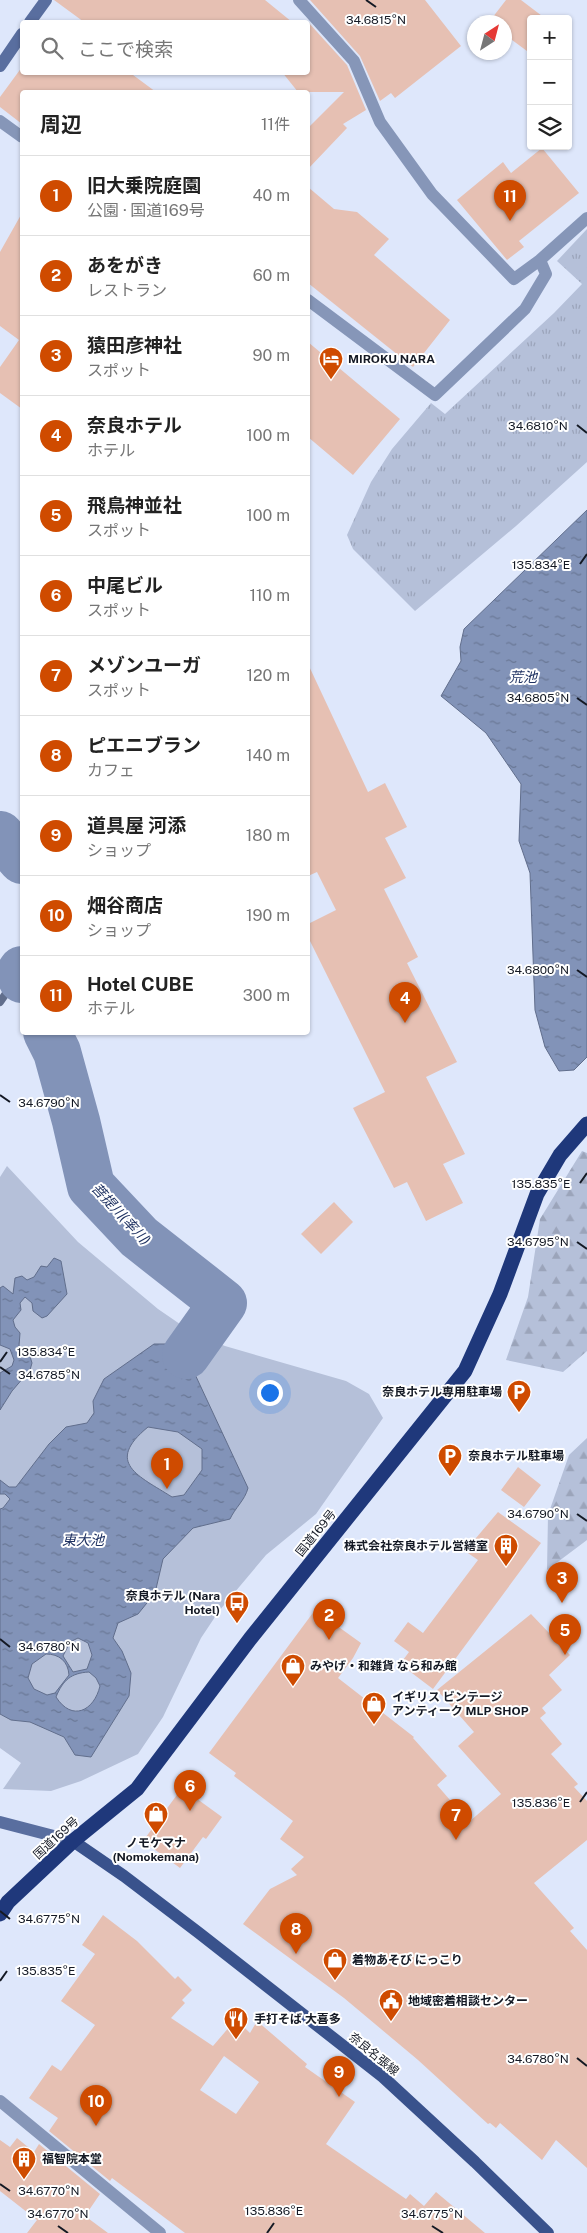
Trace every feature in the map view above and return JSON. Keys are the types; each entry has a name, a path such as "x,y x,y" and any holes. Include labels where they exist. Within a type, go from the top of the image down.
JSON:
{"highway":[{"name":"国道169号","path":"0,1914 8,1902 73,1841 137,1789 250,1639 465,1370 500,1294 537,1194 560,1155 587,1124"}],"main road":[{"name":"奈良名張線","path":"73,1841 186,1923 383,2077 548,2233"}],"street":[{"path":"31,20 46,0"},
{"path":"298,0 354,61 380,122 432,194 514,279 540,260 587,218"},
{"path":"0,66 20,37"},
{"path":"0,121 20,136"},
{"path":"310,301 435,395 525,309 546,274 540,260"},
{"path":"0,1822 73,1841"},
{"path":"0,2100 160,2233"}],"green space":[{"path":"587,229 587,462 516,526 415,611 353,549 347,535 371,482 392,449 431,403 445,414 554,313 582,284 557,261"},
{"path":"582,1151 587,1153 587,1351 563,1372 506,1360 528,1297 540,1219"},
{"path":"7,1166 78,1242 158,1309 193,1333 225,1346 346,1381 369,1394 383,1418 316,1514 266,1555 219,1611 201,1638 163,1717 138,1754 81,1781 51,1791 3,1789 21,1763 0,1748 0,1177"},
{"path":"587,1438 587,1540 547,1570 548,1515 569,1455"}],"water":[{"name":"荒池","path":"587,510 587,1057 574,1070 559,1071 545,1047 535,1010 530,873 519,841 521,784 486,733 441,696 461,661 460,647 464,629"},
{"path":"54,1258 61,1261 67,1294 47,1316 42,1318 33,1311 32,1303 25,1297 20,1303 21,1310 13,1320 15,1327 20,1333 19,1346 29,1353 32,1363 30,1370 12,1391 0,1410 0,1373 12,1366 14,1360 10,1349 0,1345 0,1288 3,1286 13,1294 15,1278 22,1276 27,1280 34,1277 41,1266 47,1267"},
{"name":"東大池","path":"154,1344 169,1344 186,1355 248,1488 230,1519 193,1528 163,1559 155,1593 138,1614 118,1623 113,1638 122,1651 131,1673 129,1696 91,1757 75,1755 64,1737 30,1722 11,1720 0,1714 0,1509 10,1499 5,1494 0,1494 0,1480 9,1487 16,1487 49,1444 66,1427 87,1423 94,1413 93,1401 104,1379","holes":["148,1427 178,1432 202,1449 202,1470 184,1495 172,1497 138,1475 131,1468 128,1459 129,1450 135,1439","78,1638 88,1643 92,1655 87,1669 73,1672 63,1656 70,1642","46,1654 55,1655 65,1662 69,1675 55,1693 47,1695 34,1689 28,1678 32,1664","89,1672 96,1678 100,1686 93,1702 88,1707 75,1711 62,1705 56,1697 65,1682 77,1674"]}],"building":[{"path":"54,0 265,0 290,20 81,20"},
{"path":"310,0 425,0 461,46 395,98 391,93 380,101 360,56"},
{"path":"506,0 521,0 541,15 527,15 527,51 512,40 512,15 494,15"},
{"path":"310,24 347,65 366,110 343,124 347,128 310,167 310,126 344,92 296,90 284,75 310,75"},
{"path":"20,70 20,75 133,75 153,90 20,90 20,122 0,107 0,97"},
{"path":"540,150 544,150 579,193 519,241 524,247 507,260 457,200 503,162 511,173"},
{"path":"310,189 334,209 357,212 389,239 374,255 450,320 413,367 310,285"},
{"path":"20,217 20,408 0,393 0,367 19,340 0,326 0,252"},
{"name":"MIROKU NARA","path":"310,344 400,419 353,475 310,439"},
{"path":"310,668 368,792 385,783 407,827 385,838 406,878 384,889 418,957 407,963 457,1062 426,1077 465,1154 443,1164 463,1203 426,1221 407,1182 394,1188 353,1108 385,1092 310,941 310,923 336,910 317,872 310,875"},
{"path":"334,1202 353,1222 321,1254 301,1234"},
{"path":"518,1467 541,1485 524,1507 501,1490"},
{"path":"498,1512 541,1543 433,1689 400,1664 409,1652 394,1641 408,1622 423,1633 478,1560 465,1551"},
{"path":"315,1610 361,1643 353,1658 338,1678 414,1737 447,1776 437,1785 469,1822 501,1794 458,1746 474,1732 437,1690 531,1614 570,1655 549,1675 562,1690 542,1708 546,1713 540,1718 562,1744 551,1754 578,1784 574,1787 587,1801 587,1840 534,1883 574,1928 570,1931 587,1950 587,2168 556,2140 542,2160 500,2123 496,2128 490,2123 488,2124 418,2060 344,1998 243,1924 270,1889 297,1875 291,1869 304,1857 280,1839 293,1821 234,1776 236,1773 209,1753"},
{"path":"182,1788 222,1817 206,1839 203,1837 180,1868 143,1841"},
{"path":"103,1915 137,1941 175,1979 178,1976 192,1990 182,2000 185,2003 171,2018 213,2046 236,2019 250,2033 257,2021 307,2064 305,2067 355,2102 326,2144 406,2199 410,2194 424,2206 436,2192 485,2233 185,2233 112,2178 110,2181 49,2131 58,2118 29,2098 52,2065 61,2071 95,2025 61,2001 95,1954 82,1945","holes":["224,2056 259,2082 236,2114 200,2090"]},
{"path":"17,2138 34,2152 39,2144 100,2194 85,2216 108,2233 27,2233 37,2220 0,2191 0,2140 10,2147"}],"waterway":[{"name":"菩提川(率川)","path":"0,835 20,858"},
{"path":"0,1002 20,973"},
{"name":"菩提川(率川)","path":"48,1035 57,1052 91,1186 139,1237 223,1303 186,1355"}],"place":[{"name":"Hotel CUBE","path":"510,221"},
{"name":"MIROKU NARA","path":"331,380"},
{"name":"奈良ホテル","path":"405,1023"},
{"name":"奈良ホテル専用駐車場","path":"519,1413"},
{"name":"奈良ホテル駐車場","path":"450,1477"},
{"name":"旧大乗院庭園","path":"167,1489"},
{"name":"株式会社奈良ホテル営繕室","path":"506,1567"},
{"name":"猿田彦神社","path":"562,1603"},
{"name":"奈良ホテル (Nara Hotel)","path":"237,1624"},
{"name":"あをがき","path":"329,1640"},
{"name":"飛鳥神並社","path":"565,1655"},
{"name":"みやげ・和雑貨 なら和み館","path":"293,1687"},
{"name":"イギリス ビンテージ アンティーク MLP SHOP","path":"374,1725"},
{"name":"中尾ビル","path":"190,1811"},
{"name":"ノモケマナ (Nomokemana)","path":"156,1835"},
{"name":"メゾンユーガ","path":"456,1840"},
{"name":"ピエニブラン","path":"296,1954"},
{"name":"着物あそび にっこり","path":"335,1981"},
{"name":"地域密着相談センター","path":"391,2022"},
{"name":"手打そば 大喜多","path":"236,2040"},
{"name":"道具屋 河添","path":"339,2097"},
{"name":"畑谷商店","path":"96,2126"},
{"name":"福智院本堂","path":"24,2180"}]}
